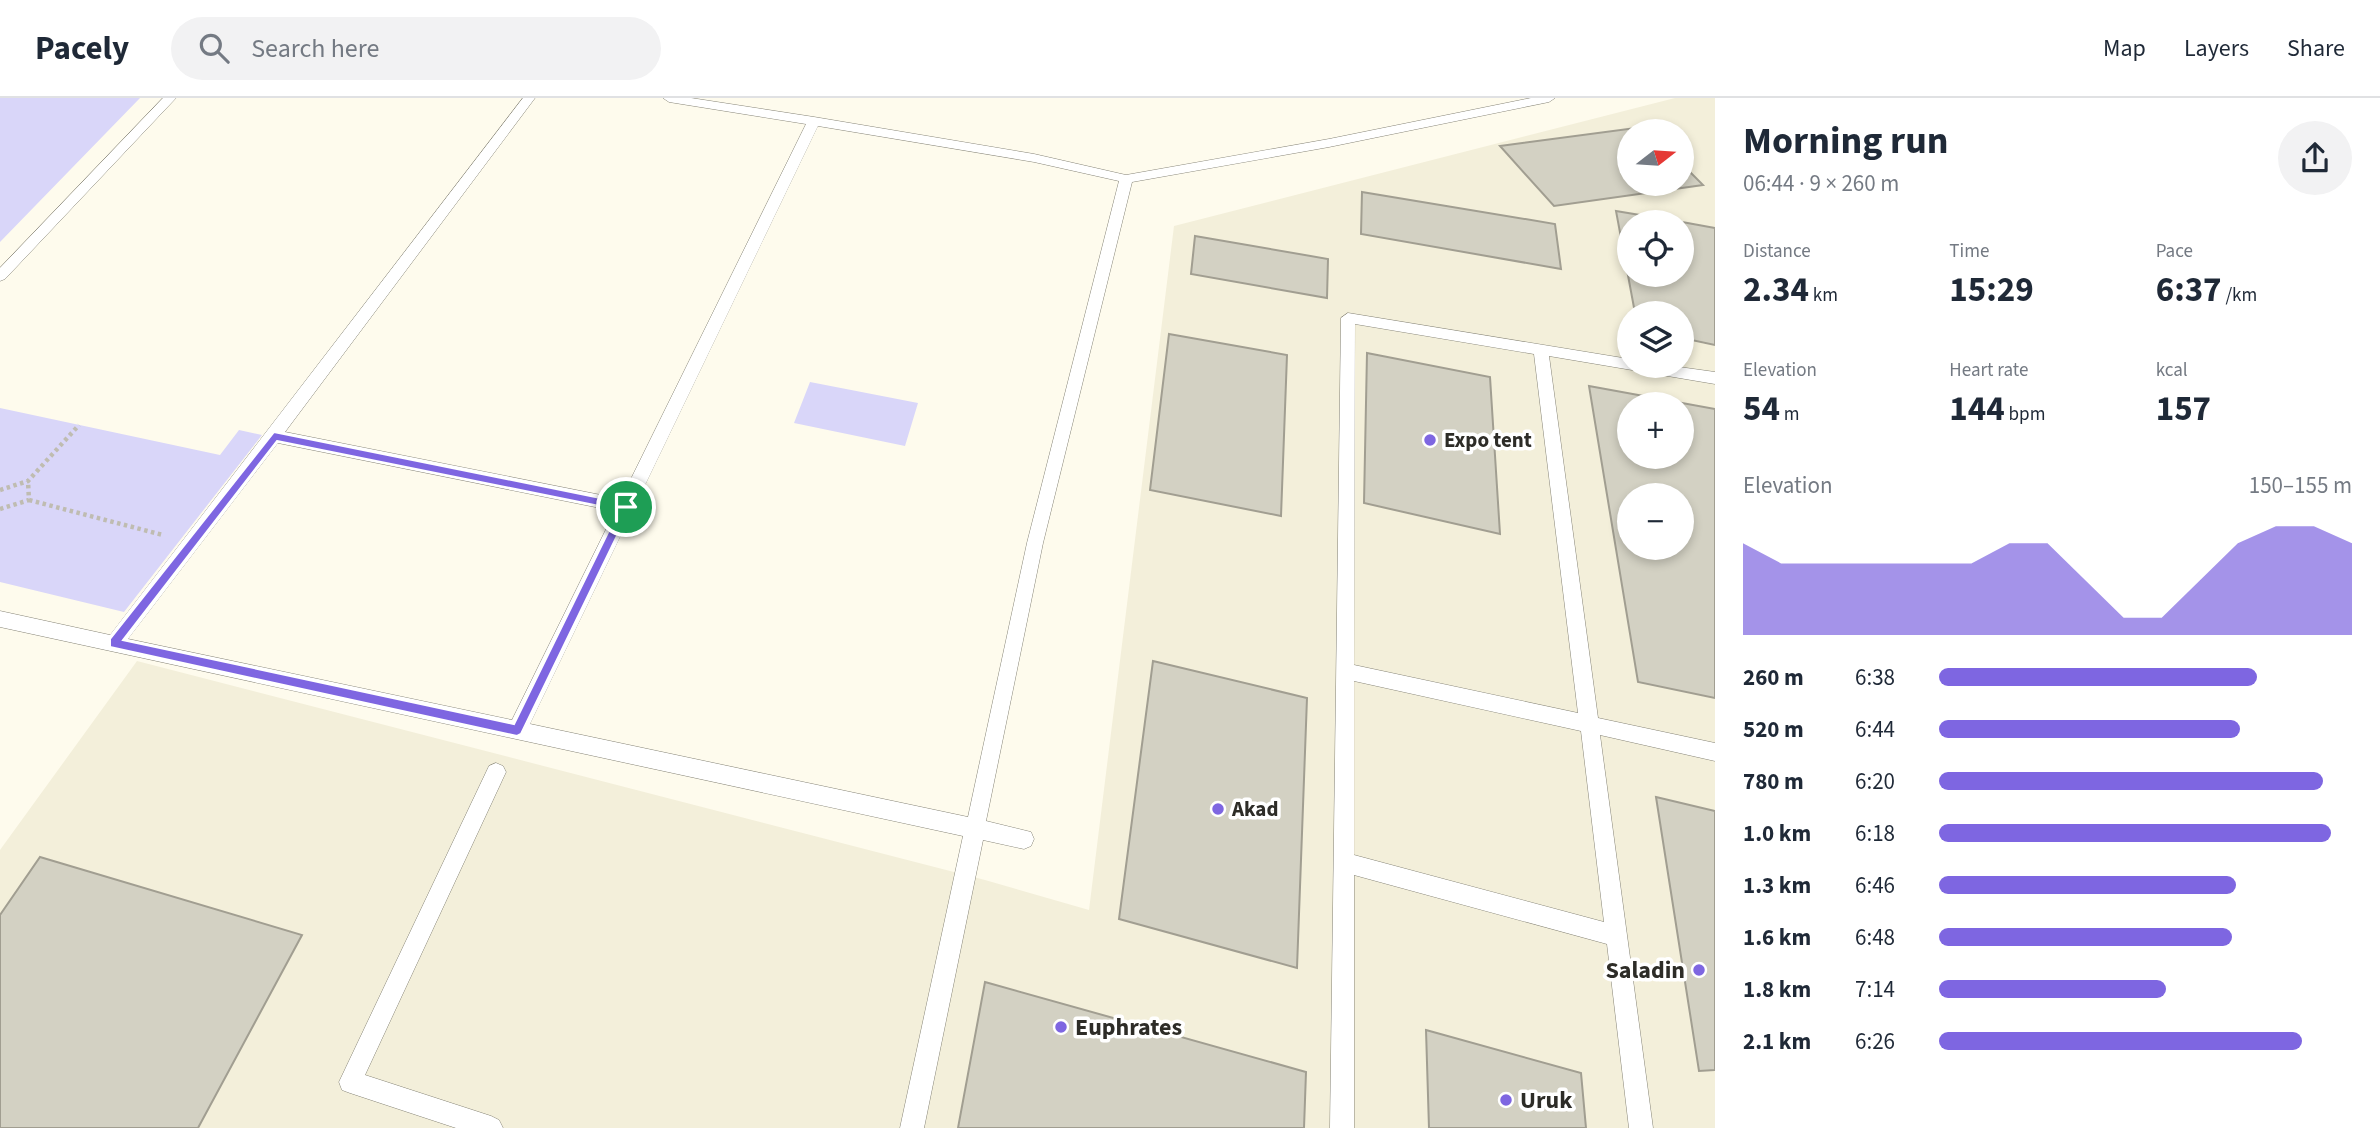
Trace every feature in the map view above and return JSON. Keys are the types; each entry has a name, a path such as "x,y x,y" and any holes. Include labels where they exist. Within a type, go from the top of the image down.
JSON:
{"lane":[{"path":"0,276 170,98"},
{"path":"114,643 274,436 528,98"},
{"path":"669,98 1034,158 1126,179 1329,143 1549,98"},
{"path":"517,730 814,121"},
{"path":"912,1128 1035,543 1126,179"},
{"path":"1342,1128 1348,318 1617,362"},
{"path":"1541,350 1641,1128"},
{"path":"1694,375 1715,378"},
{"path":"274,436 626,507"},
{"path":"0,619 1024,839"},
{"path":"1346,671 1715,752"},
{"path":"491,1128 350,1082 496,772"},
{"path":"1344,862 1616,936"}],"path":[{"path":"0,490 28,481 79,425"},
{"path":"28,481 29,499"},
{"path":"0,509 29,499 168,537"}],"shaded area":[{"path":"0,98 140,98 0,242"},
{"path":"1675,98 1715,98 1715,1128 0,1128 0,850 137,661 985,880 1089,910 1174,226"},
{"path":"810,382 918,403 905,446 794,423"},
{"path":"0,408 220,455 239,430 262,435 124,612 0,582"}],"building":[{"path":"1617,130 1617,196 1625,196 1554,206 1500,146"},
{"path":"1694,176 1703,185 1694,186"},
{"path":"1362,192 1555,224 1561,269 1361,234"},
{"path":"1694,224 1715,228 1715,345 1694,341 1694,301 1633,301 1630,287 1694,287"},
{"path":"1195,236 1328,259 1327,298 1191,274"},
{"path":"1169,334 1287,355 1281,516 1150,490"},
{"name":"Expo tent","path":"1367,353 1490,377 1500,534 1364,503"},
{"path":"1589,386 1622,392 1617,392 1617,469 1694,469 1694,405 1715,409 1715,698 1638,682 1618,560 1694,560 1694,483 1617,483 1617,555"},
{"name":"Akad","path":"1153,661 1307,698 1297,968 1119,919"},
{"name":"Saladin","path":"1656,797 1715,811 1715,1070 1699,1071"},
{"path":"40,857 302,935 198,1128 0,1128 0,915"},
{"name":"Euphrates","path":"985,982 1306,1072 1304,1128 958,1128"},
{"name":"Uruk","path":"1426,1030 1581,1073 1586,1128 1429,1128"}],"place":[{"name":"Expo tent","path":"1430,440"},
{"name":"Akad","path":"1218,809"},
{"name":"Saladin","path":"1699,970"},
{"name":"Euphrates","path":"1061,1027"},
{"name":"Uruk","path":"1506,1100"}],"route":[{"path":"274,436 626,507 517,730 114,643 274,436"}]}
